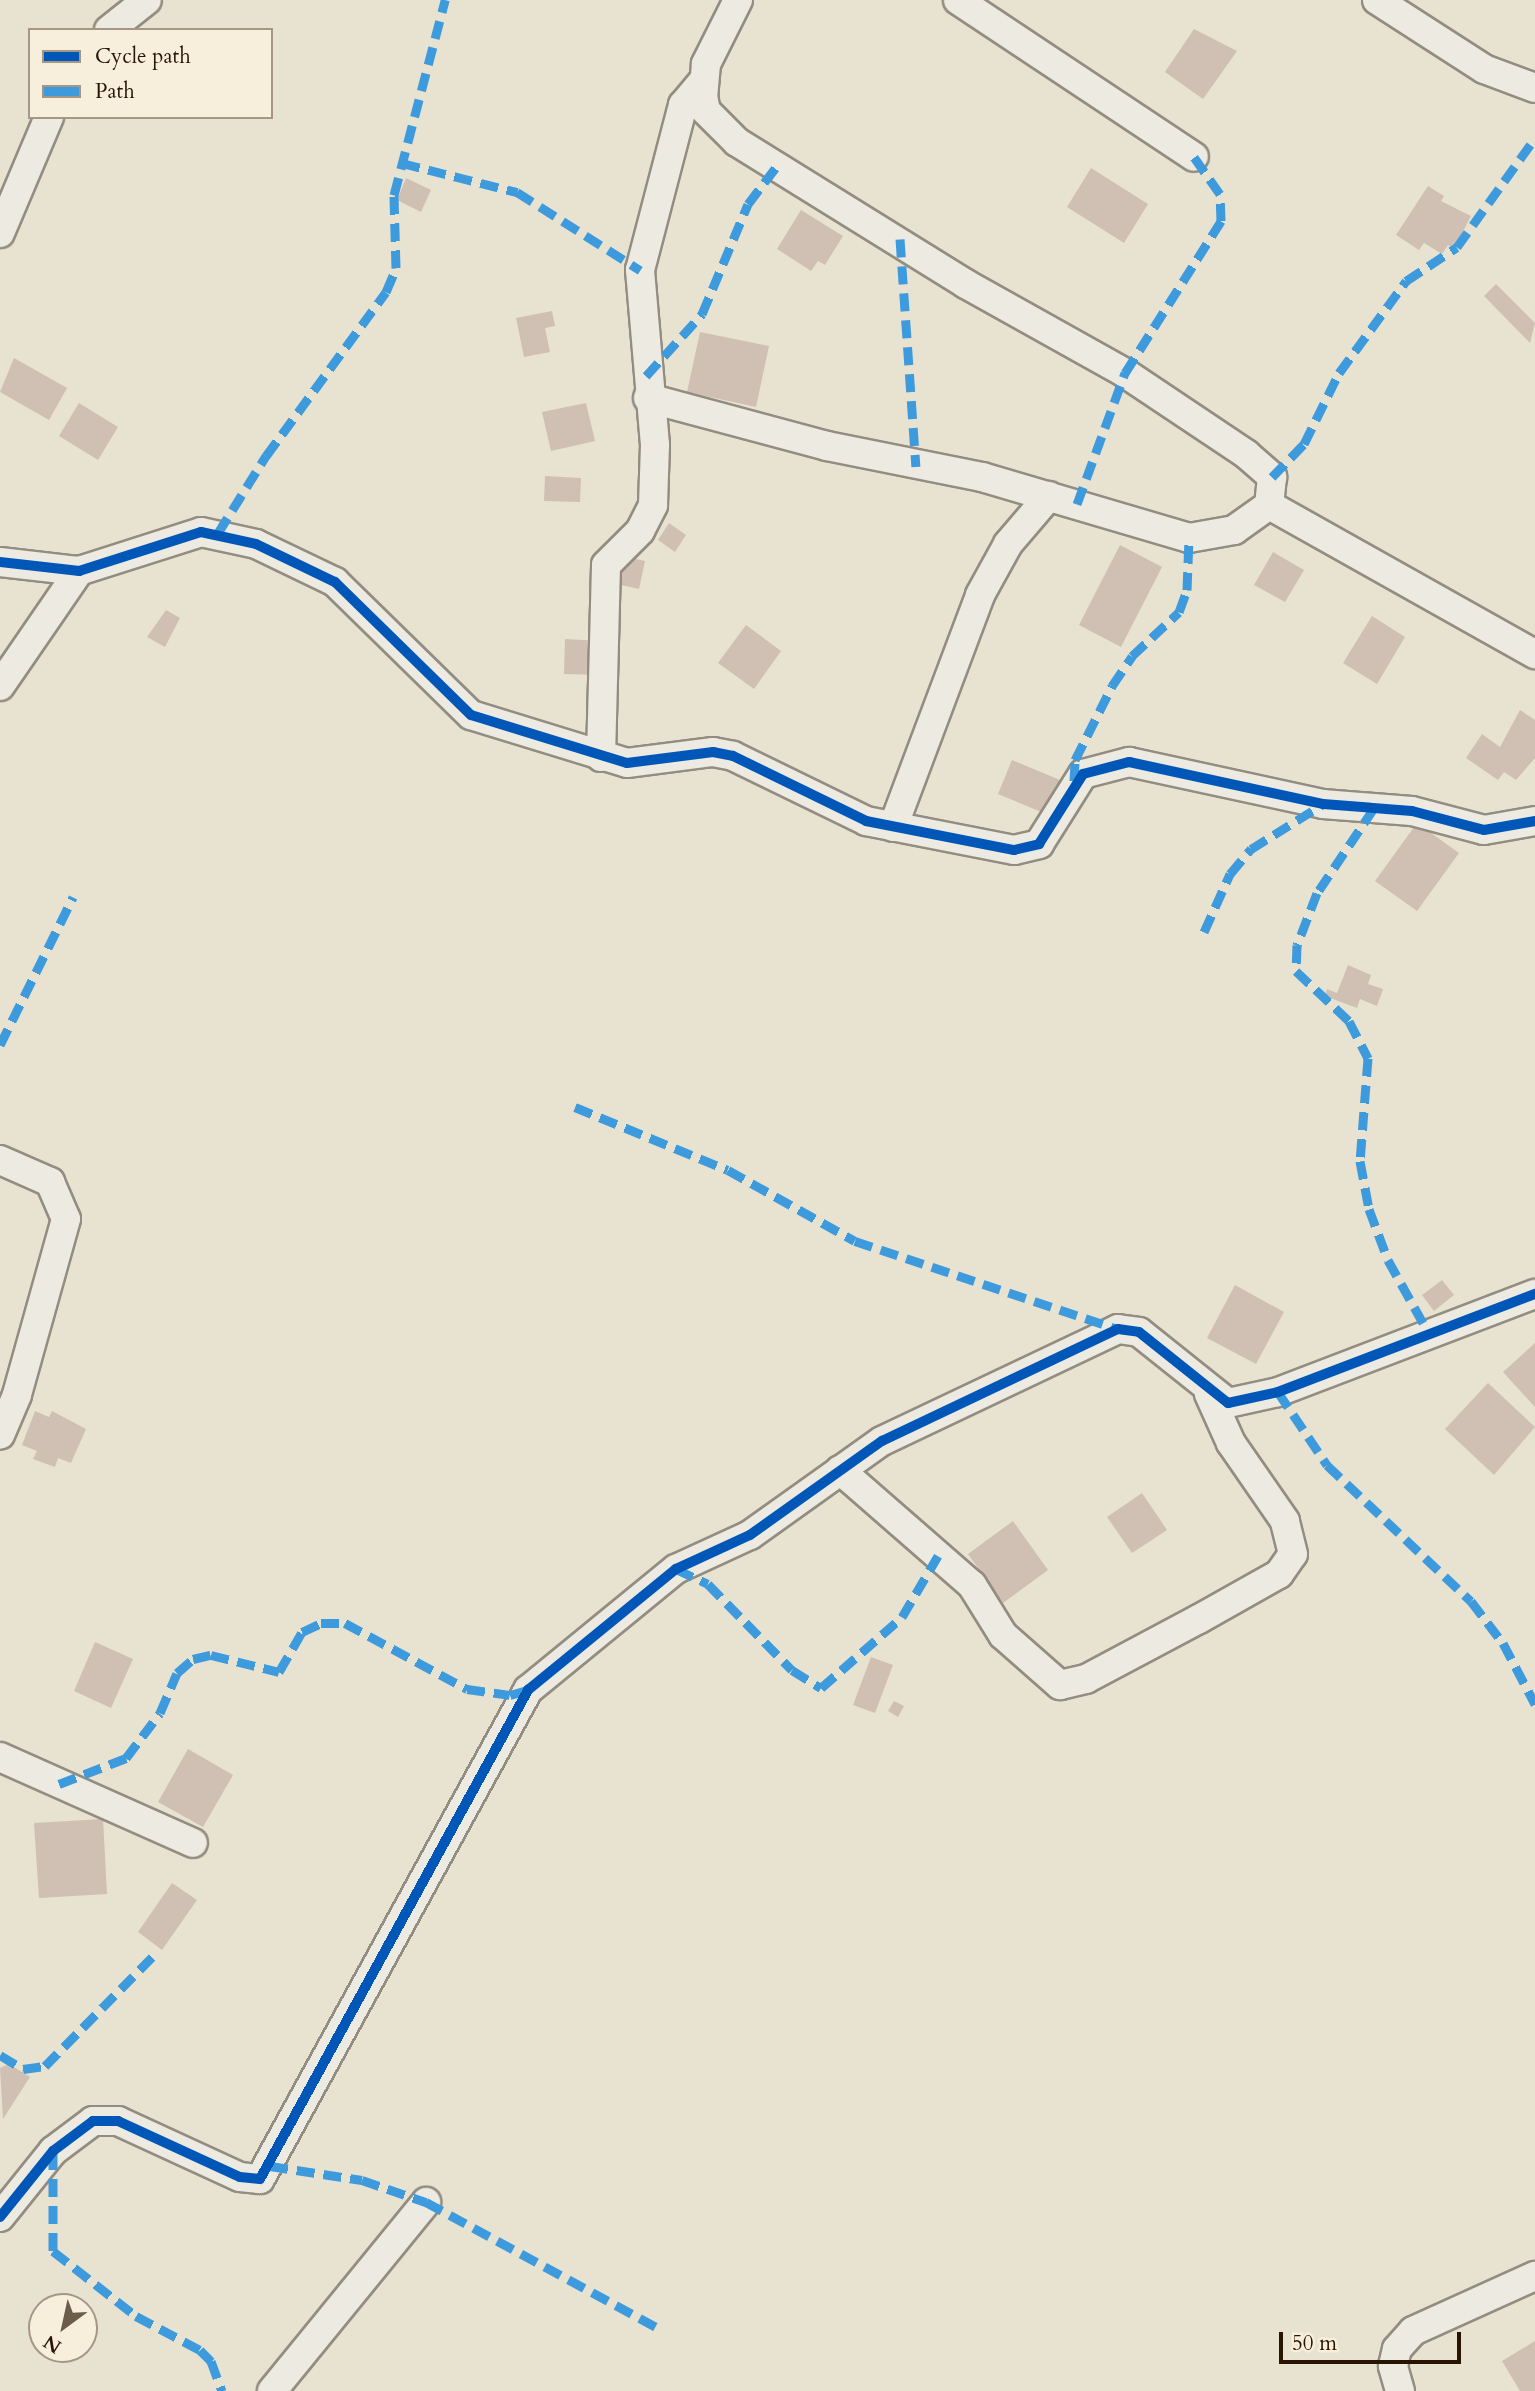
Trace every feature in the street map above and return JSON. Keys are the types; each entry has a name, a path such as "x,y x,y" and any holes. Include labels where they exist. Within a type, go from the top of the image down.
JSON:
{"street":[{"path":"112,28 147,0"},
{"path":"601,757 604,578 611,555 640,531 653,505 639,270 683,105 703,81 738,0"},
{"path":"958,0 1194,157"},
{"path":"1377,0 1484,69 1535,88"},
{"path":"648,398 1049,496 1189,538 1234,530 1269,505 1272,477 1246,454 1125,373 737,142 706,111 703,81"},
{"path":"0,233 48,119"},
{"path":"893,827 980,595 1008,544 1049,496"},
{"path":"1269,505 1535,654"},
{"path":"0,562 79,572 201,532 294,557 335,582 471,715 627,763 713,752 733,756 803,795 893,827 1031,849 1074,781 1095,768 1129,762 1323,804 1412,811 1484,831 1535,821"},
{"path":"0,686 79,572"},
{"path":"0,1160 50,1182 66,1219 18,1395 0,1435"},
{"path":"0,2217 52,2151 93,2121 118,2121 240,2177 260,2179 528,1689 676,1569 750,1535 883,1441 1118,1329 1139,1332 1209,1394 1227,1403 1278,1392 1535,1294"},
{"path":"840,1471 972,1585 1003,1634 1060,1685 1086,1679 1279,1574 1293,1554 1285,1521 1231,1443 1209,1394"},
{"path":"0,1757 193,1843"},
{"path":"272,2391 426,2202"},
{"path":"1400,2391 1393,2366 1397,2349 1413,2331 1535,2276"}],"building":[{"path":"1194,29 1237,51 1203,99 1165,72"},
{"path":"1091,168 1148,204 1124,243 1067,207"},
{"path":"406,178 431,190 421,212 397,200"},
{"path":"1428,186 1444,196 1441,201 1471,216 1454,249 1448,245 1442,254 1424,243 1419,250 1396,235"},
{"path":"801,210 843,236 825,265 818,261 811,271 777,249"},
{"path":"1496,284 1535,323 1530,343 1484,296"},
{"path":"552,311 555,326 545,328 550,352 524,357 516,318"},
{"path":"700,332 769,346 756,407 687,392"},
{"path":"14,358 67,388 49,420 0,392"},
{"path":"79,403 118,427 98,460 59,436"},
{"path":"586,403 595,441 551,451 542,412"},
{"path":"545,476 581,478 580,502 544,501"},
{"path":"669,523 686,535 675,552 658,540"},
{"path":"1120,545 1162,567 1121,647 1079,625"},
{"path":"1273,552 1304,570 1285,602 1254,585"},
{"path":"618,555 645,561 639,589 612,583"},
{"path":"166,610 180,618 165,647 147,637"},
{"path":"1372,616 1405,637 1377,684 1343,663"},
{"path":"746,625 781,651 754,689 718,663"},
{"path":"565,639 602,641 601,675 564,674"},
{"path":"1520,710 1535,720 1535,758 1516,780 1504,772 1498,780 1466,758 1482,734 1500,747"},
{"path":"1012,760 1060,780 1046,814 998,794"},
{"path":"1417,823 1459,853 1417,911 1375,881"},
{"path":"1348,965 1371,975 1368,984 1383,989 1377,1006 1360,999 1357,1008 1325,996 1327,989 1337,993"},
{"path":"1442,1280 1454,1295 1434,1311 1422,1295"},
{"path":"1235,1285 1284,1312 1256,1364 1207,1338"},
{"path":"1535,1343 1535,1407 1503,1372"},
{"path":"1488,1383 1535,1427 1494,1475 1445,1429"},
{"path":"35,1411 49,1417 52,1411 86,1429 71,1463 58,1458 55,1467 33,1459 37,1451 22,1445"},
{"path":"1142,1493 1167,1530 1132,1553 1107,1517"},
{"path":"1013,1521 1048,1570 1003,1603 968,1554"},
{"path":"95,1642 133,1659 111,1708 74,1691"},
{"path":"871,1657 893,1665 875,1713 853,1705"},
{"path":"894,1701 904,1706 898,1717 888,1711"},
{"path":"188,1749 233,1775 203,1827 158,1802"},
{"path":"103,1819 107,1894 39,1898 34,1823"},
{"path":"172,1883 197,1900 162,1950 138,1932"},
{"path":"9,2064 30,2077 3,2119 0,2068"},
{"path":"1535,2341 1535,2391 1520,2391 1502,2361"}],"marked path":[{"path":"218,533 266,456 386,292 396,268 394,195 445,0"},
{"path":"1272,477 1304,444 1339,373 1406,281 1457,247 1535,138"},
{"path":"1077,504 1125,373 1221,221 1220,194 1194,157"},
{"path":"402,163 517,192 640,270"},
{"path":"646,376 702,314 748,204 777,166"},
{"path":"900,239 916,466"},
{"path":"1074,781 1075,760 1112,686 1132,656 1179,612 1187,590 1189,538"},
{"path":"1204,932 1230,874 1251,849 1323,804"},
{"path":"1374,808 1317,893 1297,945 1296,971 1349,1021 1368,1058 1360,1161 1369,1209 1388,1260 1428,1332"},
{"path":"0,1045 73,897"},
{"path":"575,1107 728,1170 855,1241 1118,1329"},
{"path":"1278,1392 1327,1465 1471,1601 1503,1643 1535,1704"},
{"path":"676,1569 708,1584 792,1670 821,1688 902,1617 938,1556"},
{"path":"59,1784 126,1758 160,1713 177,1673 193,1659 211,1655 279,1672 302,1632 321,1623 345,1623 467,1689 510,1695 528,1690"},
{"path":"0,2055 23,2069 45,2066 152,1957"},
{"path":"53,2151 53,2251 136,2316 200,2350 211,2361 222,2391"},
{"path":"270,2166 362,2180 426,2202 658,2328"}],"cycle path":[{"path":"0,562 79,571 201,532 256,544 335,582 471,715 627,763 713,752 733,756 866,821 1014,850 1039,844 1083,774 1129,762 1323,804 1412,811 1484,830 1535,821"},
{"path":"0,2217 53,2151 93,2121 118,2121 240,2177 260,2179 528,1690 676,1569 750,1535 882,1441 1118,1329 1139,1332 1228,1403 1278,1392 1535,1294"}]}
